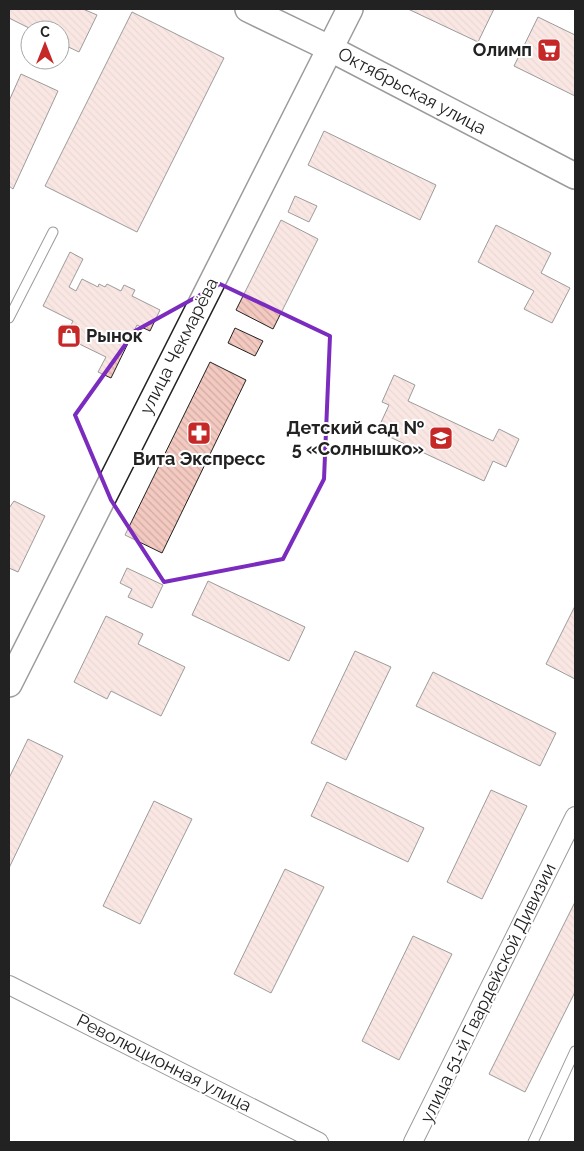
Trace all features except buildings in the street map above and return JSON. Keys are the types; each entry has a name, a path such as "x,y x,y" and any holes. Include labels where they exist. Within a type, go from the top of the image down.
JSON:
{"street":[{"name":"Октябрьская улица","path":"248,9 329,48 575,176"},
{"name":"улица Чекмарёва","path":"9,681 350,9"},
{"name":"улица 51-й Гвардейской Дивизии","path":"413,1142 575,816"},
{"name":"Революционная улица","path":"9,985 319,1142"}],"lane":[{"path":"9,318 53,232"},
{"path":"533,1142 574,1057"}],"highlighted area":[{"path":"220,284 330,336 324,479 283,559 164,582 111,500 75,415 135,331"}],"place":[{"name":"Олимп","path":"549,50"},
{"name":"Рынок","path":"69,336"},
{"name":"Вита Экспресс","path":"199,433"},
{"name":"Детский сад № 5 «Солнышко»","path":"441,438"}]}
